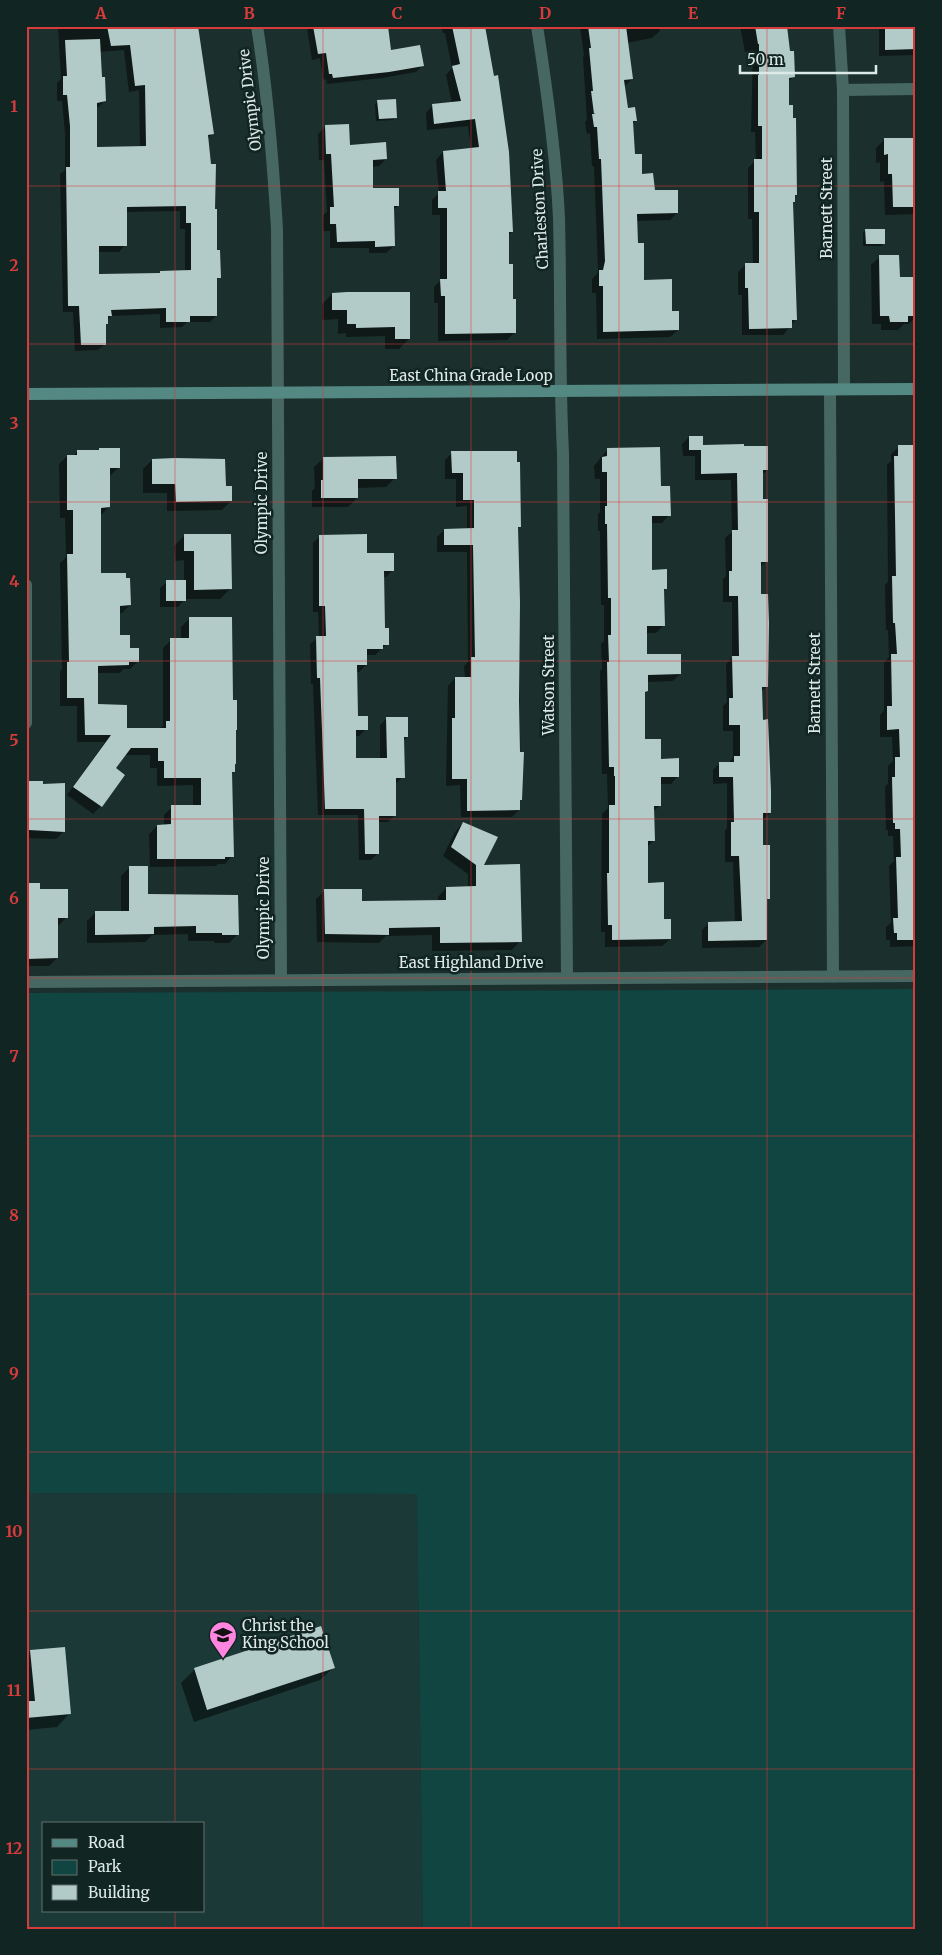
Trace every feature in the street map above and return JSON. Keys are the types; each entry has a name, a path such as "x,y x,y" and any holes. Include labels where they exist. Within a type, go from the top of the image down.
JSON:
{"main road":[{"name":"East China Grade Loop","path":"26,394 916,389"}],"street":[{"name":"Olympic Drive","path":"257,26 273,151 277,229 281,980"},
{"name":"Charleston Drive","path":"537,26 547,86 559,218 560,391"},
{"name":"Barnett Street","path":"839,26 842,90 844,390"},
{"path":"842,90 916,90"},
{"name":"Barnett Street","path":"830,390 833,977"},
{"name":"Watson Street","path":"560,391 563,452 566,978"},
{"path":"26,585 26,723"},
{"name":"East Highland Drive","path":"26,982 916,976"}],"shaded area":[{"name":"Christ the King School","path":"26,1493 417,1494 423,1929 26,1929"}],"green space":[{"path":"916,989 916,1929 423,1929 417,1494 26,1493 26,993"}],"building":[{"path":"107,26 198,26 214,134 208,135 211,164 216,164 215,209 217,209 217,250 220,250 221,278 217,278 217,316 190,316 190,322 166,322 166,308 111,310 112,316 108,316 108,324 106,324 106,345 81,345 79,306 68,306 66,167 70,167 70,126 67,95 63,95 63,76 67,76 65,40 100,39 102,77 105,77 106,101 97,103 97,147 146,146 145,85 135,86 130,45 111,46","holes":["186,206 186,223 191,223 191,270 160,271 160,273 99,274 99,246 127,246 127,207"]},
{"path":"313,26 388,26 391,50 420,45 424,66 333,78 332,74 329,74 326,53 318,54"},
{"path":"452,26 485,26 494,76 498,75 509,152 513,232 509,232 509,264 513,264 513,299 516,299 516,333 445,334 445,296 441,296 440,279 447,279 447,208 438,208 438,191 446,191 443,151 479,147 475,119 434,124 432,104 461,101 452,66 460,64"},
{"path":"588,26 626,26 633,79 624,80 628,108 635,107 637,121 633,121 635,154 642,154 642,174 653,173 655,190 678,190 678,213 637,214 638,243 644,243 644,280 672,279 672,311 679,311 679,330 603,332 603,286 599,286 599,270 603,270 605,261 601,159 599,159 597,127 594,127 592,114 594,114 591,91 593,91"},
{"path":"755,26 787,26 790,51 794,51 795,77 789,78 789,105 793,105 793,118 796,118 797,195 795,195 795,202 793,202 797,320 792,320 792,328 749,329 748,288 745,288 745,263 759,263 759,212 754,212 754,159 762,159 762,126 758,126 759,44"},
{"path":"885,26 916,26 916,49 885,50"},
{"path":"396,99 397,118 379,119 377,100"},
{"path":"349,124 350,145 386,142 387,159 373,160 373,188 399,188 399,206 394,206 395,246 375,247 375,241 337,242 336,224 330,224 330,207 334,207 331,154 326,154 325,125"},
{"path":"884,138 914,138 914,207 893,207 892,174 888,174 888,154 884,155"},
{"path":"865,229 885,229 885,244 866,244"},
{"path":"879,255 899,255 900,277 916,277 916,316 908,316 908,322 890,322 889,316 880,316"},
{"path":"410,292 410,339 395,339 395,327 356,328 356,324 347,324 347,310 332,310 332,293"},
{"path":"689,436 703,436 703,445 744,444 744,446 768,446 768,470 763,470 763,499 768,499 768,562 761,562 761,594 768,594 769,623 768,687 762,687 763,720 768,719 771,791 771,813 763,813 763,845 770,845 770,899 767,899 767,940 708,941 708,922 742,921 739,856 731,856 731,822 734,822 733,777 719,777 719,762 734,762 734,756 740,756 740,725 729,725 729,698 733,698 732,656 739,656 738,596 729,596 729,571 732,571 732,530 738,530 737,473 701,474 701,450 689,450"},
{"path":"898,445 916,445 916,940 897,940 897,933 894,933 893,918 898,918 896,857 901,857 900,829 895,829 895,823 893,823 892,777 895,777 895,757 900,757 899,729 887,730 887,706 892,706 891,654 897,654 895,623 893,623 892,576 896,576 894,456 898,456"},
{"path":"660,447 661,486 670,486 671,516 652,516 652,570 667,569 667,589 664,589 665,626 647,626 647,654 681,654 681,674 648,675 648,691 645,692 645,739 661,739 661,759 679,758 679,777 661,777 661,806 654,806 655,841 648,841 648,883 664,882 664,919 671,919 671,939 612,940 612,925 608,925 607,873 609,873 609,805 615,805 615,776 614,767 609,767 607,662 609,662 608,635 611,635 611,598 608,598 607,524 605,524 607,472 602,472 602,457 607,456 607,448"},
{"path":"99,448 120,448 120,468 110,468 110,507 101,508 101,573 126,573 126,578 130,578 131,605 120,606 120,635 130,635 130,648 139,648 139,662 129,662 129,665 98,666 98,704 127,705 127,728 166,728 166,721 170,721 170,638 189,638 189,617 232,617 233,700 237,700 236,764 235,772 232,772 234,857 225,857 225,859 157,859 157,825 171,824 171,805 201,805 201,778 164,778 164,761 158,761 158,748 131,748 116,768 125,775 102,807 73,787 111,735 85,735 84,698 67,698 67,662 69,662 67,554 73,554 73,510 67,510 67,455 77,455 77,450 99,450"},
{"path":"451,451 517,451 517,462 520,462 521,527 518,527 520,602 519,700 520,752 524,752 520,810 467,811 467,779 452,779 452,718 455,718 455,677 471,677 471,657 475,657 473,545 444,545 444,529 474,528 474,500 463,500 463,473 452,473"},
{"path":"396,456 397,479 358,479 358,498 321,498 323,457"},
{"path":"152,459 225,459 226,486 232,486 232,501 176,502 175,484 152,484"},
{"path":"184,534 231,534 232,589 194,590 194,551 184,551"},
{"path":"367,534 367,553 394,553 394,571 384,571 385,628 389,628 389,645 383,645 383,649 367,649 367,665 357,665 358,716 368,716 368,730 356,730 356,758 387,758 386,717 408,717 408,737 404,737 405,778 396,778 396,816 379,816 379,854 365,854 364,809 325,809 320,678 317,678 316,636 326,636 325,606 319,606 319,535"},
{"path":"166,580 186,580 186,601 166,601"},
{"path":"28,781 43,781 43,784 65,783 65,832 29,830"},
{"path":"463,822 498,837 484,865 520,864 522,942 440,943 440,927 389,928 389,935 325,934 324,889 362,889 362,901 446,900 446,887 476,886 476,865 451,847"},
{"path":"129,866 148,866 148,894 238,895 239,935 196,933 196,926 154,927 154,934 95,935 95,911 129,911"},
{"path":"26,883 40,883 40,889 68,889 68,918 58,918 58,958 27,959"},
{"path":"321,1626 335,1668 207,1710 194,1668"},
{"path":"65,1647 71,1714 26,1718 26,1701 35,1701 30,1650"}],"place":[{"name":"Christ the King School","path":"223,1659"}]}
